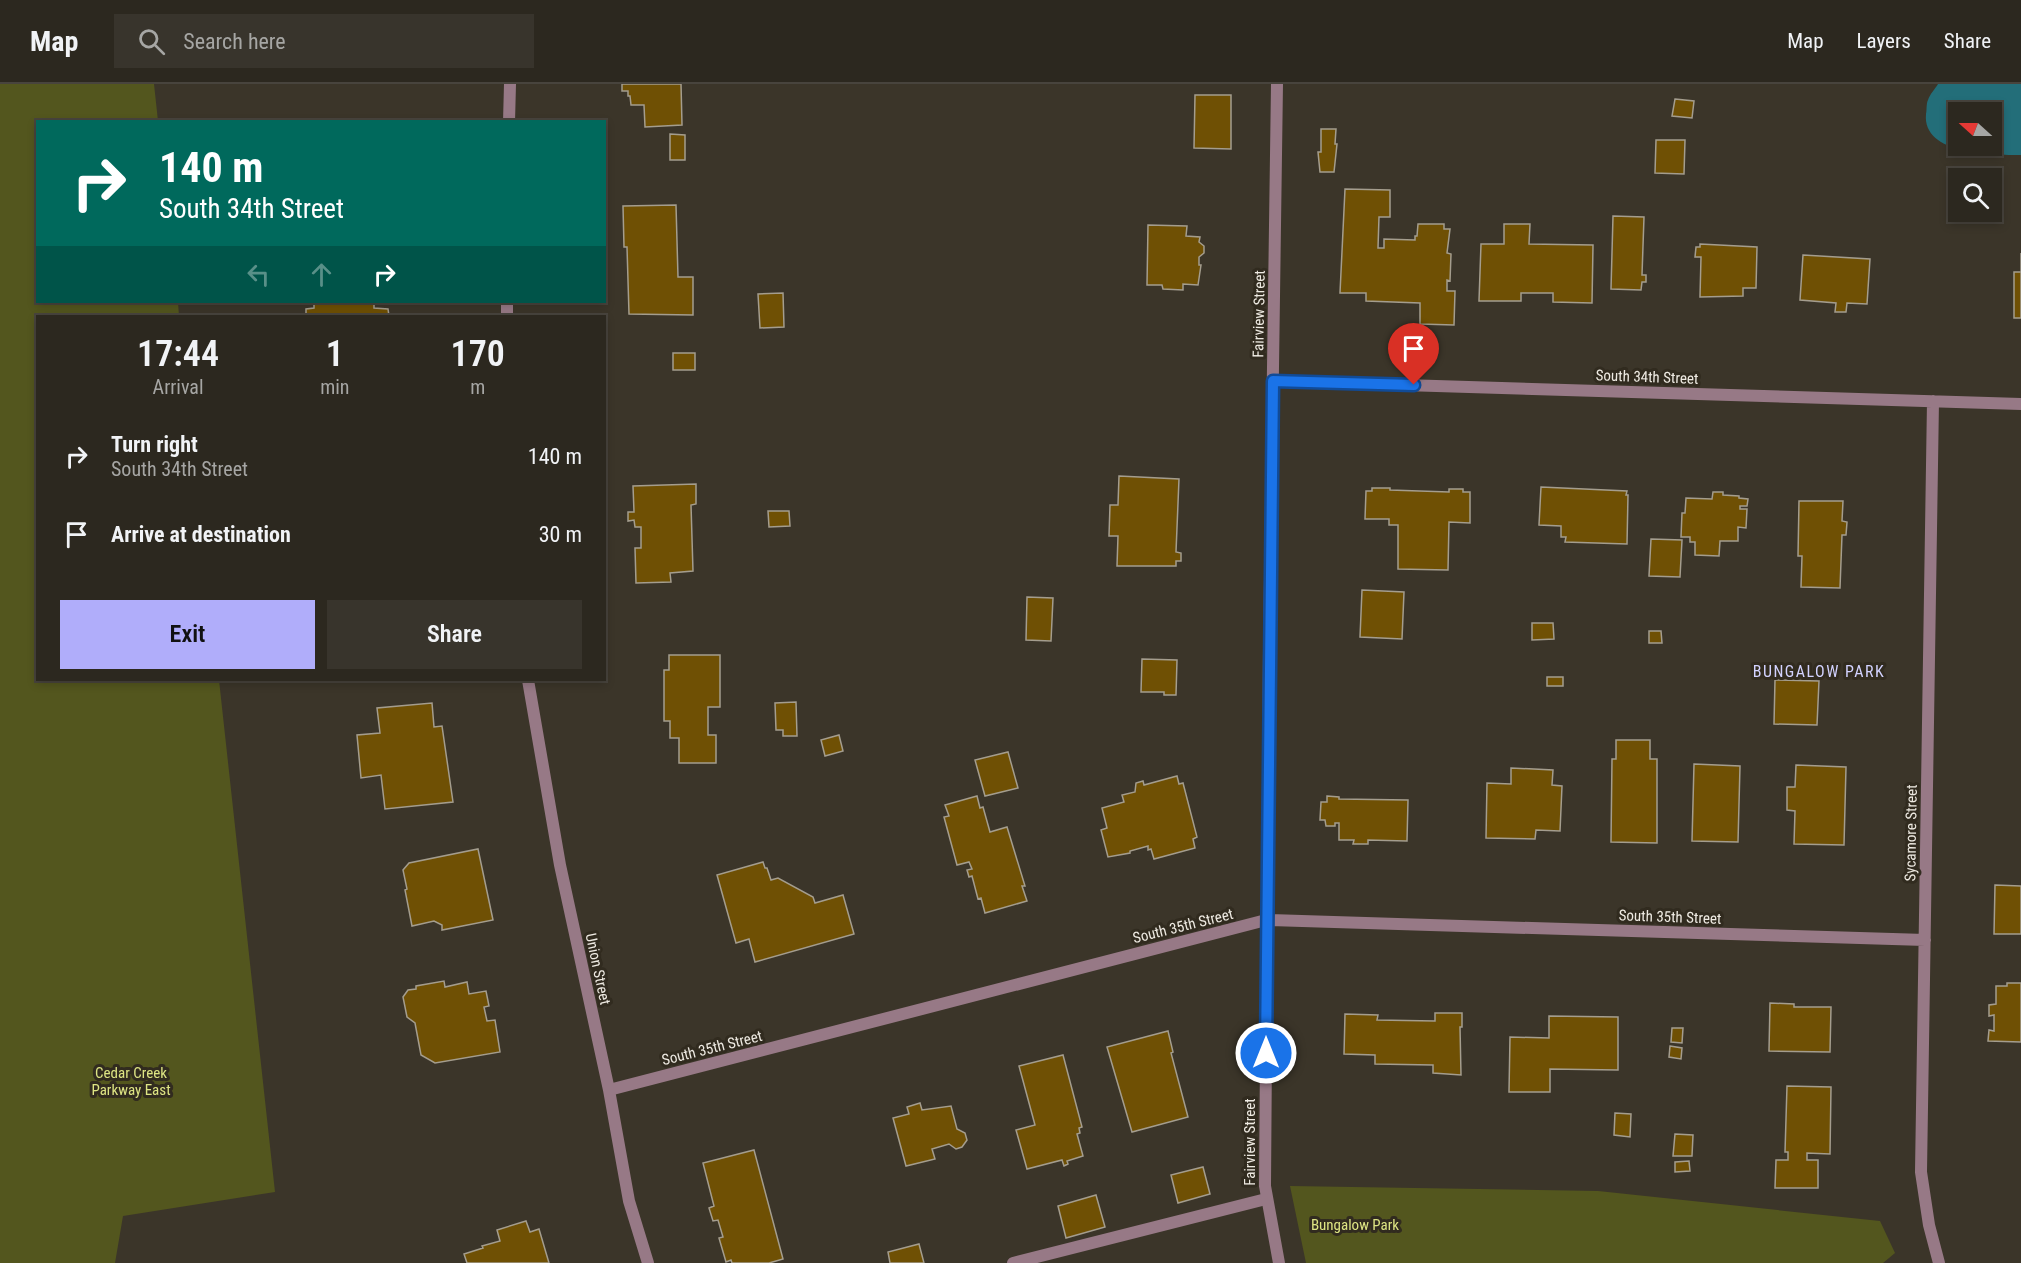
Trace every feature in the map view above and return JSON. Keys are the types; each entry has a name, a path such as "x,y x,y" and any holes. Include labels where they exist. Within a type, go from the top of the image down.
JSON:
{"street":[{"path":"509,120 510,84"},
{"name":"Fairview Street","path":"1277,84 1266,920 1265,1186 1280,1263"},
{"name":"South 34th Street","path":"1273,381 2021,404"},
{"name":"Sycamore Street","path":"1933,401 1922,1172 1929,1225 1939,1263"},
{"name":"Union Street","path":"528,681 560,865 609,1090 629,1201 648,1263"},
{"name":"South 35th Street","path":"609,1090 1266,920 1924,940"},
{"path":"1013,1263 1266,1199"}],"green space":[{"name":"Cedar Creek Parkway East","path":"0,84 154,84 158,120 36,120 36,303 178,303 179,315 36,315 36,681 219,681 275,1192 123,1216 115,1263 0,1263"},
{"name":"Bungalow Park","path":"1290,1186 1598,1191 1880,1221 1895,1253 1883,1263 1306,1263"}],"water":[{"path":"1938,84 2021,84 2021,155 2002,154 2002,102 1948,102 1948,145 1935,138 1928,128 1926,114 1930,96"}],"building":[{"path":"622,84 681,84 682,125 645,127 644,105 631,105 628,91 622,91"},
{"path":"1195,95 1231,95 1231,149 1194,148"},
{"path":"1675,99 1694,101 1692,118 1672,116"},
{"path":"1321,129 1336,129 1334,172 1320,172 1318,152 1321,152"},
{"path":"670,134 685,135 685,160 670,160"},
{"path":"1656,140 1685,140 1684,174 1655,173"},
{"path":"1345,189 1390,190 1390,217 1379,217 1378,248 1384,248 1384,239 1415,240 1418,224 1444,224 1444,229 1450,229 1447,253 1451,254 1450,281 1447,280 1447,291 1455,291 1454,325 1420,324 1420,303 1366,301 1366,293 1340,293"},
{"path":"676,205 678,277 693,277 693,315 629,314 623,206"},
{"path":"1613,216 1644,217 1642,275 1646,275 1646,282 1642,282 1641,290 1611,289"},
{"path":"1504,224 1530,224 1529,244 1593,245 1592,303 1553,302 1553,293 1521,293 1521,301 1479,301 1481,244 1504,244"},
{"path":"1148,225 1187,226 1186,236 1200,237 1199,242 1204,246 1204,253 1199,257 1199,265 1201,265 1198,285 1183,284 1183,290 1163,289 1162,285 1147,285"},
{"path":"1700,244 1757,247 1756,288 1743,288 1743,296 1700,297 1701,257 1695,257 1696,247 1700,247"},
{"path":"1803,255 1870,259 1867,304 1847,303 1846,312 1835,312 1836,303 1800,300"},
{"path":"2014,272 2021,272 2021,318 2014,318"},
{"path":"783,293 784,327 760,328 758,294"},
{"path":"314,303 374,303 374,308 388,309 389,315 306,315 306,309 314,308"},
{"path":"673,353 695,353 695,370 673,370"},
{"path":"1119,476 1179,479 1176,552 1181,553 1181,561 1176,561 1176,566 1117,566 1118,536 1109,536 1110,505 1118,505"},
{"path":"696,484 696,504 691,505 693,571 670,573 671,582 636,583 635,548 641,548 641,527 635,527 634,520 628,521 628,512 634,512 633,486"},
{"path":"1541,487 1627,491 1627,544 1565,542 1566,537 1561,537 1561,526 1539,525"},
{"path":"1372,488 1449,492 1449,489 1463,489 1463,492 1470,492 1470,523 1449,522 1448,570 1398,569 1398,525 1389,525 1389,519 1365,519 1366,491 1372,491"},
{"path":"1713,492 1723,492 1723,495 1748,499 1747,506 1740,506 1740,509 1747,509 1746,528 1738,527 1738,541 1720,541 1719,556 1695,555 1695,542 1690,542 1690,537 1681,537 1682,513 1685,513 1686,498 1712,499"},
{"path":"1799,501 1843,501 1842,521 1847,522 1846,535 1842,535 1840,588 1801,587 1802,556 1798,556"},
{"path":"768,511 789,511 790,526 769,527"},
{"path":"1651,539 1682,540 1680,577 1649,576"},
{"path":"1362,590 1404,592 1402,639 1360,637"},
{"path":"1027,597 1053,598 1051,641 1026,640"},
{"path":"1532,623 1553,623 1554,639 1532,640"},
{"path":"1649,631 1661,631 1662,643 1649,643"},
{"path":"669,655 720,655 720,707 708,707 708,735 716,735 716,763 679,763 679,738 670,738 670,721 664,721 664,670 669,670"},
{"path":"1142,659 1177,660 1176,695 1164,695 1164,692 1141,692"},
{"path":"1547,677 1563,677 1563,686 1547,686"},
{"path":"1775,680 1819,681 1817,725 1774,724"},
{"path":"796,702 797,736 783,736 783,730 776,730 775,703"},
{"path":"432,703 434,727 442,726 453,802 385,809 381,775 361,778 357,735 380,733 377,708"},
{"path":"839,735 843,751 825,756 821,740"},
{"path":"1616,740 1650,740 1650,759 1657,759 1657,843 1611,842 1612,759 1616,759"},
{"path":"1008,752 1018,788 985,796 975,760"},
{"path":"1694,764 1740,766 1738,842 1692,841"},
{"path":"1796,765 1846,767 1844,845 1794,844 1795,811 1787,810 1787,787 1795,787"},
{"path":"1511,768 1553,770 1552,785 1562,786 1560,831 1536,830 1535,839 1486,838 1487,783 1511,784"},
{"path":"1177,776 1179,784 1183,783 1197,837 1193,839 1195,848 1154,859 1148,846 1130,851 1130,853 1108,857 1101,830 1107,828 1102,808 1124,802 1122,795 1135,792 1136,783 1143,781 1144,785"},
{"path":"977,796 980,808 983,807 990,832 1007,827 1025,886 1022,886 1027,901 985,913 981,898 978,899 972,876 969,877 967,870 972,869 969,862 957,865 944,817 949,816 945,805"},
{"path":"1327,796 1339,797 1339,799 1408,800 1407,841 1368,840 1368,844 1353,844 1354,840 1339,840 1339,823 1335,823 1335,826 1326,826 1325,820 1320,820 1321,802 1327,802"},
{"path":"478,849 493,920 442,930 442,925 434,921 412,926 403,870 409,863"},
{"path":"763,862 771,880 778,878 813,897 815,903 843,895 854,934 755,962 749,939 736,943 717,875"},
{"path":"1995,885 2021,886 2021,934 1994,934"},
{"path":"444,981 445,987 467,982 469,994 486,991 489,1006 484,1007 487,1021 495,1020 500,1052 435,1063 421,1055 415,1023 407,1017 403,997 408,990 416,989 416,986"},
{"path":"2007,983 2021,983 2021,1042 1988,1041 1989,1030 1994,1031 1994,1015 1989,1016 1989,1005 1996,1004 1996,986 2007,986"},
{"path":"1770,1003 1794,1004 1794,1007 1831,1007 1830,1052 1769,1051"},
{"path":"1435,1013 1462,1013 1461,1075 1433,1073 1433,1065 1375,1064 1375,1055 1344,1054 1345,1014 1378,1015 1377,1020 1435,1021"},
{"path":"1549,1016 1618,1017 1618,1070 1550,1069 1550,1092 1509,1092 1510,1037 1549,1038"},
{"path":"1672,1028 1683,1028 1682,1043 1671,1042"},
{"path":"1168,1031 1173,1052 1171,1053 1188,1117 1132,1132 1107,1047"},
{"path":"1670,1046 1682,1048 1681,1059 1669,1057"},
{"path":"1063,1055 1082,1127 1079,1128 1080,1133 1077,1134 1083,1156 1067,1161 1068,1164 1064,1166 1062,1160 1027,1169 1016,1130 1035,1125 1019,1066"},
{"path":"1787,1086 1831,1087 1830,1154 1807,1153 1807,1160 1818,1160 1818,1188 1775,1188 1776,1160 1788,1160 1788,1152 1785,1152"},
{"path":"920,1103 922,1110 951,1106 957,1129 965,1133 967,1140 962,1147 956,1149 949,1144 932,1149 935,1159 906,1166 893,1118 909,1114 907,1107"},
{"path":"1615,1113 1631,1114 1630,1137 1614,1135"},
{"path":"1675,1134 1693,1135 1692,1156 1673,1156"},
{"path":"754,1150 783,1259 769,1263 732,1263 731,1260 726,1262 719,1238 723,1237 718,1220 713,1221 709,1208 714,1206 703,1163"},
{"path":"1689,1161 1690,1171 1675,1172 1675,1162"},
{"path":"1203,1167 1210,1194 1178,1203 1171,1175"},
{"path":"1096,1195 1105,1227 1066,1238 1058,1206"},
{"path":"526,1221 530,1232 539,1229 549,1263 467,1263 464,1254 500,1241 497,1230"},
{"path":"919,1244 924,1263 890,1263 888,1252"}],"district":[{"name":"BUNGALOW PARK","path":"1819,671"}],"route":[{"path":"1266,1053 1273,381 1414,385"}]}
